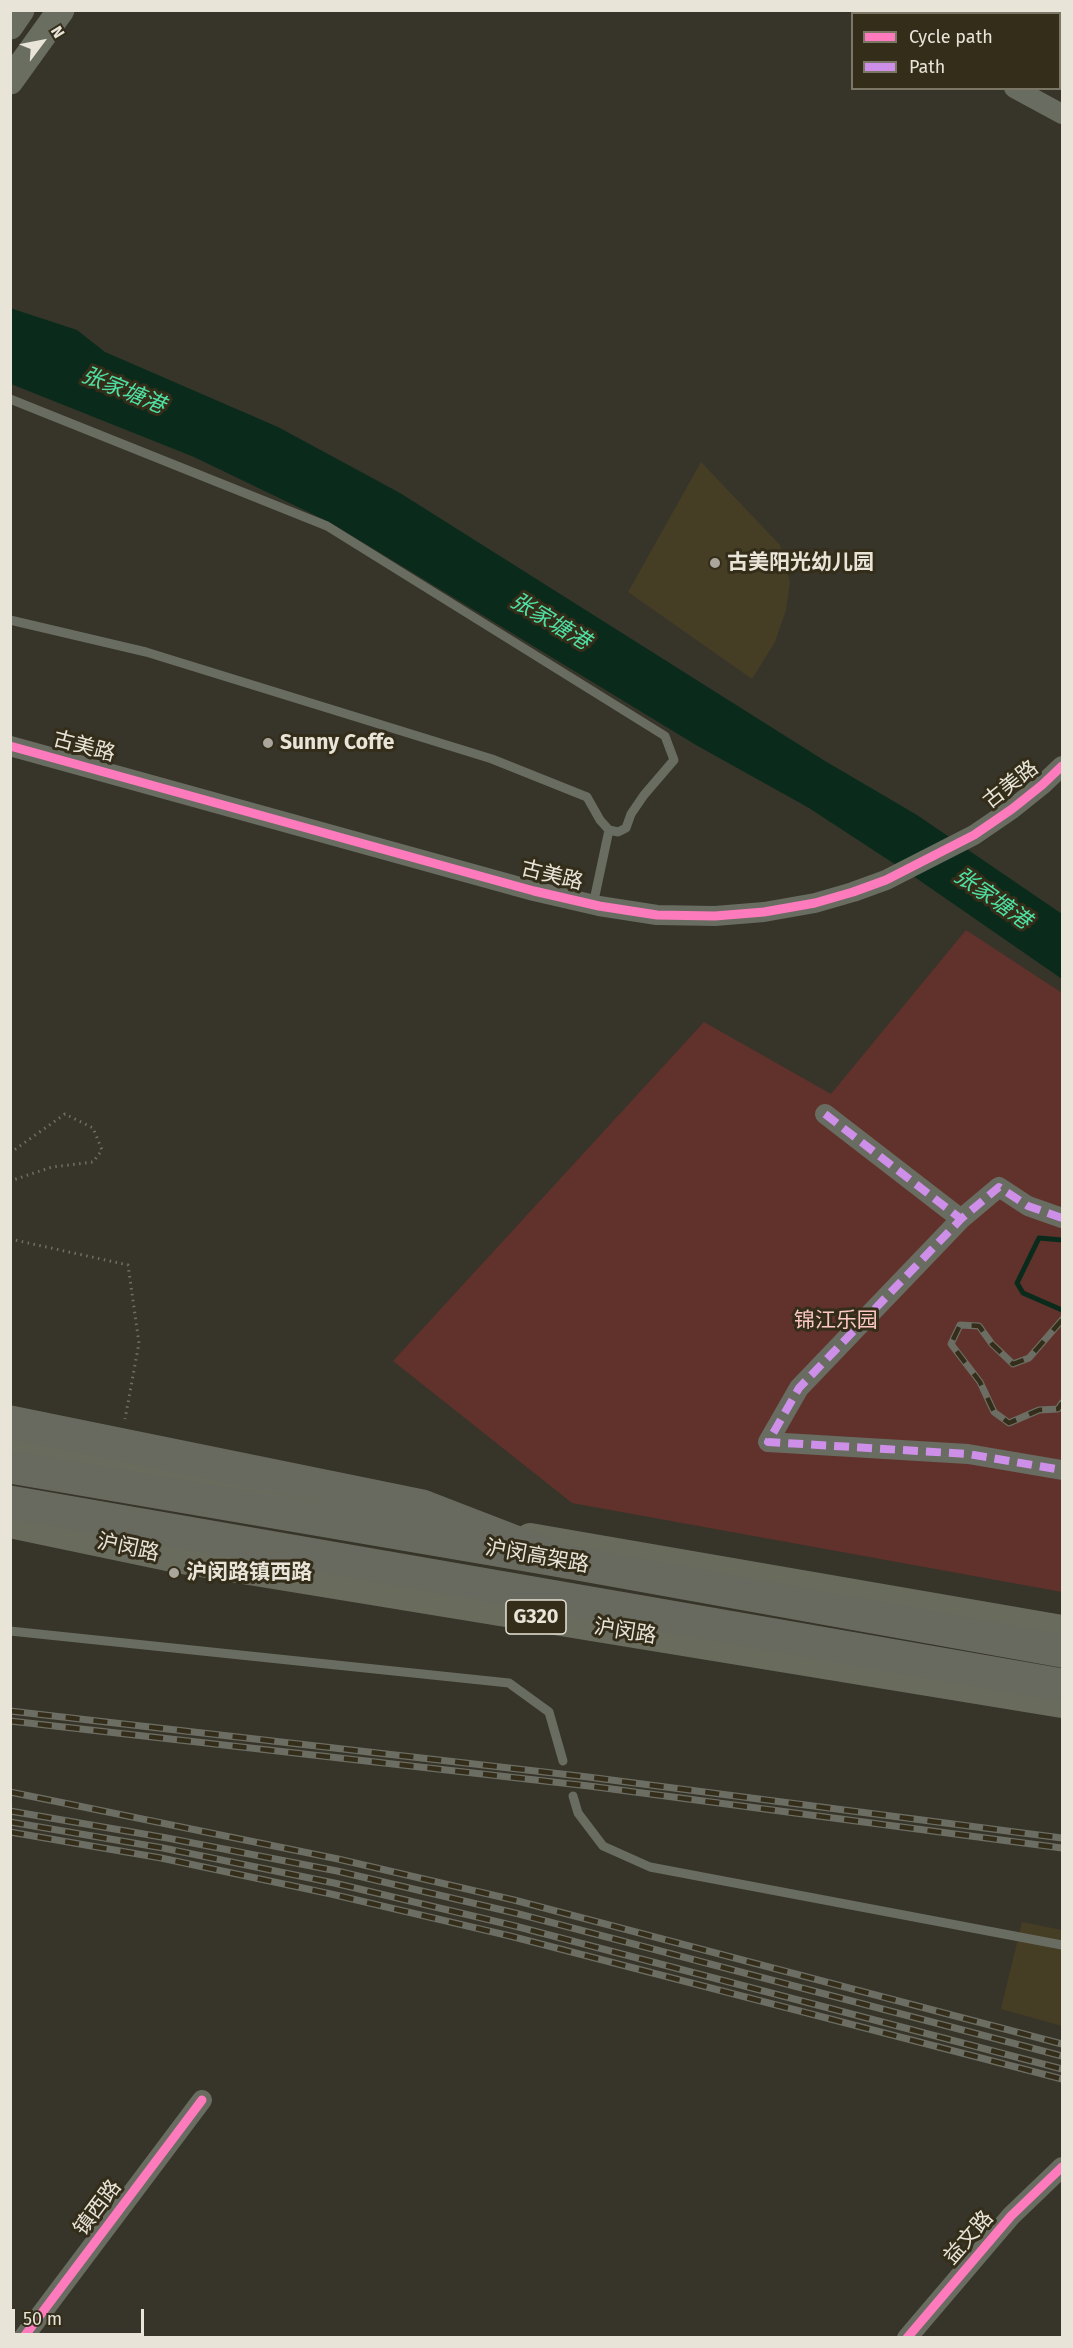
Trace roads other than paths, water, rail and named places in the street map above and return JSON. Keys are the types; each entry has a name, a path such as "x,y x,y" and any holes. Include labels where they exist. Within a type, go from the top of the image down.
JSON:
{"highway":[{"path":"10,1422 422,1506 567,1562"},
{"name":"沪闵高架路","path":"10,1467 567,1562 1062,1651"},
{"name":"沪闵高架路","path":"10,1502 1062,1684"}],"main road":[{"path":"10,26 21,10"},
{"path":"10,81 61,10"},
{"path":"10,1449 1062,1630"},
{"name":"沪闵路","path":"10,1523 182,1559 1062,1704"}],"street":[{"path":"1018,90 1062,114"},
{"name":"古美路","path":"10,746 534,891 593,905 657,915 715,916 764,912 815,903 886,880 974,835 1042,785 1062,766"},
{"path":"825,1114 961,1219"},
{"path":"1062,1218 1029,1206 999,1186 961,1219 799,1388 768,1442 968,1454 1062,1470"},
{"name":"镇西路","path":"23,2337 202,2100"},
{"name":"益文路","path":"907,2337 1011,2216 1062,2167"}],"lane":[{"path":"10,399 327,526 665,736 674,760 644,795 631,814 626,828 618,832 609,830 600,820 587,797 492,759 146,652 10,620"},
{"path":"593,905 609,830"},
{"path":"10,1631 509,1683 549,1712 563,1761"},
{"path":"573,1796 578,1814 603,1846 650,1867 1062,1945"}],"water":[{"name":"张家塘港","path":"10,308 77,330 105,352 278,427 400,493 825,761 917,815 1062,914 1062,979 916,878 809,808 696,745 331,523 194,457 11,384"}],"waterway":[{"path":"1062,1240 1039,1238 1017,1283 1023,1293 1062,1310"}],"railway":[{"path":"1062,1320 1029,1358 1013,1364 992,1344 979,1326 960,1325 951,1344 980,1382 994,1412 1009,1423 1039,1410 1058,1409 1062,1403"},
{"path":"10,1711 588,1777 1062,1838"},
{"path":"10,1721 589,1786 1062,1848"},
{"path":"10,1792 338,1859 514,1900 1062,2044"},
{"path":"10,1811 337,1871 515,1913 1062,2056"},
{"path":"10,1822 163,1848 334,1883 511,1925 1062,2069"},
{"path":"10,1832 161,1858 331,1894 510,1936 1062,2079"}],"place":[{"name":"古美阳光幼儿园","path":"715,563"},
{"name":"Sunny Coffe","path":"268,743"},
{"name":"沪闵路镇西路","path":"174,1573"}],"park label":[{"name":"锦江乐园","path":"836,1321"}]}
